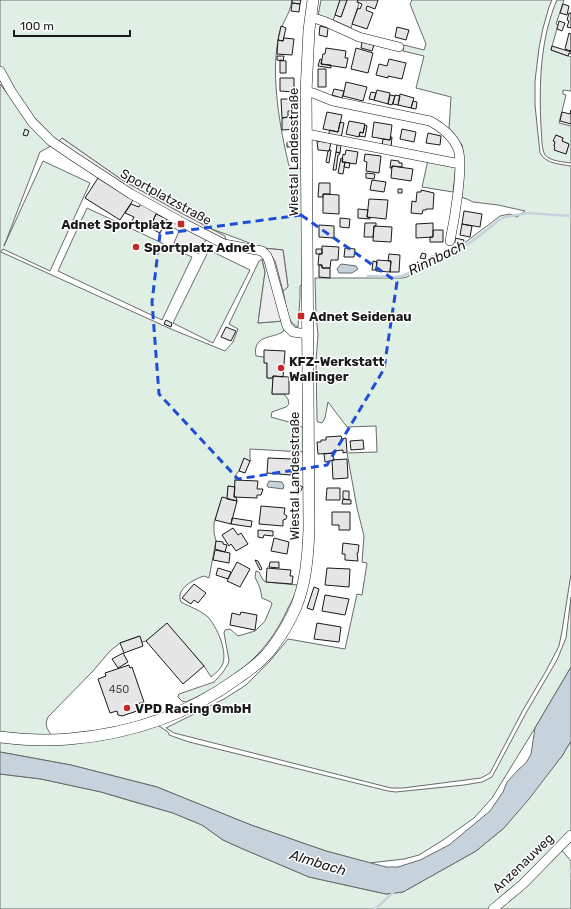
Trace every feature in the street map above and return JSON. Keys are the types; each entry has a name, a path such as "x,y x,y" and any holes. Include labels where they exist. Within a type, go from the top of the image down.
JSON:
{"main road":[{"name":"Wiestal Landesstraße","path":"0,737 36,740 69,739 115,732 153,722 187,708 223,689 247,672 272,649 297,606 307,563 309,486 306,92 307,59 313,0"}],"street":[{"path":"311,17 359,37 399,47"},
{"name":"Sportplatzstraße","path":"0,71 11,91 32,122 51,141 131,194 187,225 224,244 259,250 265,253 269,261 287,326 293,332 307,334"},
{"path":"306,92 313,93 333,101 423,120 435,124 445,130 456,145 460,154 456,201 450,241"},
{"path":"307,134 460,164"},
{"name":"Anzenauweg","path":"493,909 523,884 571,835"}],"highlighted area":[{"path":"301,215 397,282 384,369 327,465 238,479 159,394 152,302 160,234"}],"green space":[{"path":"0,0 292,0 291,6 279,34 276,55 276,87 282,136 289,166 303,169 303,283 300,286 298,327 294,325 289,317 283,291 288,286 283,250 263,248 212,229 181,213 122,180 62,138 58,142 23,106 0,67"},
{"path":"321,0 340,0 334,20 339,23 318,16"},
{"path":"412,0 552,0 543,28 539,48 535,81 535,105 540,153 543,157 550,161 571,166 571,574 559,646 490,773 481,778 403,788 391,788 174,733 166,728 224,699 246,685 270,661 288,639 345,649 357,594 362,595 367,563 362,562 364,536 357,508 347,453 377,452 376,426 347,427 328,402 325,418 322,423 317,421 316,361 318,335 315,278 407,277 434,258 446,254 463,244 500,216 510,214 517,217 525,211 498,205 473,202 461,197 463,152 462,145 449,129 451,97 416,88 424,56 403,51 404,45 424,50 426,44 410,4"},
{"path":"557,0 564,0 556,24 558,25 551,50 571,57 571,91 563,90 563,94 566,95 559,123 571,126 571,163 550,159 545,155 542,145 540,111 542,62 551,15","holes":["556,135 563,138 562,141 569,144 566,154 554,146"]},
{"path":"0,84 40,135 51,146 40,152 4,246 43,161 90,183 50,271 3,249 1,252 171,329 225,351 233,342 238,329 229,324 259,261 262,259 265,272 258,323 283,321 284,331 260,341 257,344 256,356 264,357 267,363 267,378 273,378 272,394 284,394 288,399 289,404 286,407 272,412 271,417 296,424 304,428 304,452 250,449 251,461 244,459 235,476 235,487 228,486 227,499 222,498 214,523 216,541 209,578 204,576 191,582 186,585 181,593 181,602 198,610 208,617 215,627 224,652 223,663 220,669 211,677 204,666 167,624 146,641 142,642 139,636 120,643 110,651 93,671 48,717 46,724 53,740 153,722 168,732 169,735 189,742 388,791 396,792 482,782 492,777 526,713 557,660 566,638 571,597 571,667 492,798 474,818 419,855 404,859 369,863 326,851 251,825 157,787 71,765 0,752"},
{"path":"428,160 456,166 453,192 422,187"},
{"path":"87,208 192,257 162,320 58,271"},
{"path":"209,250 250,270 213,343 173,323"},
{"path":"256,571 259,572 263,580 266,582 298,585 294,597 279,625 270,640 259,653 233,676 203,694 186,702 182,701 178,697 179,694 214,682 228,664 229,660 224,633 225,630 230,629 238,636 255,631 265,621 272,604 271,602 262,598 260,588 255,577"},
{"path":"571,741 571,835 559,847 571,861 571,909 0,909 0,774 41,779 101,792 173,813 202,825 223,840 309,877 386,894 403,892 476,851 504,828 562,756"}],"shaded area":[{"path":"347,0 358,0 357,2 359,3 351,28 333,20 335,15 341,17"},
{"path":"62,138 122,180 225,236 226,240 209,233 199,254 174,243 179,231 168,224 172,215 122,186 58,142"},
{"path":"263,248 283,250 288,287 283,291 275,261 270,253"},
{"path":"262,259 264,260 283,321 258,323 265,272"}],"water":[{"path":"341,264 356,266 358,269 352,273 339,273 337,269"},
{"path":"269,481 282,482 284,486 283,489 268,487 267,485"},
{"name":"Almbach","path":"571,667 571,741 562,756 529,799 504,828 476,851 403,892 386,894 309,877 223,840 202,825 173,813 101,792 41,779 0,774 0,752 71,765 157,787 251,825 326,851 386,867 398,867 420,860 449,845 490,811 503,792 507,782 526,763 531,754 535,728"}],"building":[{"path":"292,0 301,0 300,4 292,3"},
{"path":"340,0 347,0 341,17 335,15"},
{"path":"358,0 378,0 375,9 367,6 366,10 373,13 367,29 352,24 358,8 360,9 362,4 357,2"},
{"path":"292,3 300,4 299,12 291,11"},
{"path":"563,4 569,6 567,15 560,13"},
{"path":"569,13 571,13 571,28 567,27"},
{"path":"559,21 565,23 562,31 557,29"},
{"path":"281,26 286,28 283,41 278,40"},
{"path":"320,26 328,28 327,37 319,35"},
{"path":"397,27 409,30 406,40 395,37"},
{"path":"569,33 571,34 571,51 565,49"},
{"path":"284,38 294,39 292,55 277,54 278,40 283,41"},
{"path":"362,42 374,45 372,51 361,48"},
{"path":"552,46 571,52 571,54 569,53 568,56 551,50"},
{"path":"326,48 346,51 345,58 348,58 346,68 321,64"},
{"path":"356,48 373,53 368,73 351,69"},
{"path":"277,56 284,56 283,61 277,60"},
{"path":"320,59 322,60 321,64 331,65 331,68 318,66"},
{"path":"389,59 406,63 402,79 376,75 379,64 387,66"},
{"path":"280,60 286,61 286,73 280,73"},
{"path":"318,69 326,69 326,87 318,87"},
{"path":"280,78 294,78 294,92 280,91"},
{"path":"346,82 367,87 363,101 343,96"},
{"path":"334,89 344,91 342,98 332,95"},
{"path":"377,90 390,93 388,104 374,100"},
{"path":"371,92 376,93 374,100 369,99"},
{"path":"400,94 414,98 411,108 398,105"},
{"path":"390,95 395,96 392,105 388,104"},
{"path":"395,95 400,96 398,105 393,104"},
{"path":"281,99 291,99 292,111 288,111 288,117 282,118"},
{"path":"413,101 417,102 416,109 411,108"},
{"path":"571,110 571,124 560,121 562,112 570,114"},
{"path":"327,112 342,115 338,132 323,129"},
{"path":"297,117 297,129 282,130 282,118"},
{"path":"349,121 365,124 363,133 360,132 359,137 346,134"},
{"path":"340,122 344,123 341,138 328,135 330,130 338,132"},
{"path":"374,122 392,125 390,140 372,137"},
{"path":"365,125 367,126 365,137 359,136 360,132 363,133"},
{"path":"25,129 29,131 27,136 23,135"},
{"path":"402,129 416,132 414,142 400,139"},
{"path":"428,133 441,136 440,145 426,143"},
{"path":"556,135 563,138 562,141 569,144 566,154 554,150 555,142 553,141"},
{"path":"391,137 391,147 382,146 383,139 390,140"},
{"path":"317,141 331,143 329,151 318,150"},
{"path":"287,142 297,142 297,147 287,147"},
{"path":"337,145 341,145 340,153 336,152"},
{"path":"330,150 329,163 326,162 328,151"},
{"path":"346,150 358,152 356,164 342,162 343,154 345,155"},
{"path":"336,152 340,153 338,155 336,170 333,170"},
{"path":"365,154 381,156 379,173 366,171 367,162 364,161"},
{"path":"341,158 343,159 342,162 345,162 343,174 338,173"},
{"path":"391,160 399,161 399,163 402,163 402,167 392,166 392,168 390,168"},
{"path":"345,162 350,163 349,168 344,167"},
{"path":"392,166 413,169 411,181 391,178"},
{"path":"366,173 375,174 374,179 366,178"},
{"path":"98,178 133,200 120,220 85,198"},
{"path":"372,180 386,182 384,192 370,190"},
{"path":"319,183 330,183 330,194 323,194 323,197 318,197"},
{"path":"398,189 402,189 402,193 398,193"},
{"path":"421,190 434,193 433,209 423,210 422,214 411,213 412,201 416,202 417,192 421,192"},
{"path":"323,194 339,195 339,214 323,213"},
{"path":"369,199 388,200 386,219 367,217"},
{"path":"141,203 157,212 149,229 132,221 134,217 125,213 131,204 139,207"},
{"path":"358,209 368,210 367,217 370,219 358,218"},
{"path":"464,211 482,214 480,227 462,224"},
{"path":"156,214 167,219 160,233 150,228"},
{"path":"340,218 350,219 349,228 340,227"},
{"path":"365,223 376,223 376,226 374,226 373,237 364,237"},
{"path":"433,223 433,237 416,238 416,224"},
{"path":"462,224 472,226 470,237 460,235"},
{"path":"319,225 334,226 334,238 319,237"},
{"path":"374,226 392,227 391,242 373,241"},
{"path":"433,230 443,230 443,242 430,242 430,237 433,237"},
{"path":"455,238 464,240 463,244 455,242"},
{"path":"322,246 339,247 338,260 331,260 330,268 322,268 322,265 318,265 319,254 322,254"},
{"path":"345,248 355,249 354,257 344,257"},
{"path":"316,249 322,249 322,254 316,254"},
{"path":"422,253 426,254 425,259 420,258"},
{"path":"389,254 400,255 399,272 390,272 391,261 388,261"},
{"path":"377,260 391,261 390,272 376,271"},
{"path":"373,261 377,262 376,270 372,270"},
{"path":"319,265 322,265 322,268 330,268 330,278 319,277"},
{"path":"166,320 172,323 171,327 164,324"},
{"path":"226,327 236,331 231,341 221,337"},
{"path":"264,350 285,351 283,377 273,376 273,378 267,378 267,363 264,363"},
{"path":"273,376 289,377 289,394 272,394"},
{"path":"341,436 342,439 346,438 347,452 343,453 343,450 333,451 333,453 318,454 317,442 326,440 326,437"},
{"path":"363,440 364,449 351,450 350,441"},
{"path":"333,453 334,460 325,462 324,454"},
{"path":"244,458 250,461 245,473 239,471"},
{"path":"268,458 292,459 291,475 267,473"},
{"path":"347,459 348,478 333,479 332,460"},
{"path":"235,480 258,481 257,489 263,489 261,495 257,495 257,498 234,497"},
{"path":"299,485 303,487 298,495 295,493"},
{"path":"228,486 235,487 234,497 236,497 237,501 227,499"},
{"path":"327,488 340,488 340,500 326,500"},
{"path":"343,491 349,491 349,500 343,499"},
{"path":"222,497 237,501 231,524 215,520"},
{"path":"343,499 351,500 351,504 342,504"},
{"path":"261,506 285,508 284,514 287,516 286,519 283,520 283,526 259,524"},
{"path":"332,512 350,512 350,530 339,530 339,525 332,525"},
{"path":"232,518 252,521 251,527 231,524"},
{"path":"233,528 238,535 241,533 248,544 236,551 231,544 229,546 222,535"},
{"path":"258,530 273,531 273,536 264,535 263,538 258,537"},
{"path":"274,538 289,542 287,554 271,551"},
{"path":"216,541 223,542 223,544 227,545 225,552 215,549"},
{"path":"343,543 359,545 357,553 358,561 345,560 345,554 342,554"},
{"path":"215,550 230,553 229,563 213,560"},
{"path":"255,560 258,561 262,569 260,570"},
{"path":"237,562 250,569 240,587 227,581"},
{"path":"270,562 279,562 279,568 269,567"},
{"path":"218,568 231,572 228,579 216,575"},
{"path":"267,568 291,570 290,576 293,576 292,584 266,582"},
{"path":"327,568 350,569 349,587 325,585"},
{"path":"194,584 206,593 198,603 194,600 191,604 182,598"},
{"path":"314,587 319,589 313,610 307,608"},
{"path":"325,595 349,599 345,615 322,611"},
{"path":"241,612 257,615 255,630 230,625 232,613 240,615"},
{"path":"167,623 204,666 183,684 146,641"},
{"path":"317,623 341,627 339,642 314,639"},
{"path":"140,636 143,646 124,653 120,643"},
{"path":"123,653 128,662 118,668 112,659"},
{"path":"129,665 130,668 132,667 144,702 137,704 139,708 137,711 122,716 118,715 117,711 110,713 98,679 106,676 105,673"}],"waterway":[{"name":"Rinnbach","path":"368,276 395,277 402,276 416,270 431,257 459,250 505,217 528,213 571,216"},
{"path":"375,909 394,892"}],"place":[{"name":"Adnet Sportplatz","path":"181,224"},
{"name":"Sportplatz Adnet","path":"136,247"},
{"name":"Adnet Seidenau","path":"301,316"},
{"name":"KFZ-Werkstatt Wallinger","path":"281,368"},
{"name":"VPD Racing GmbH","path":"127,708"}]}
